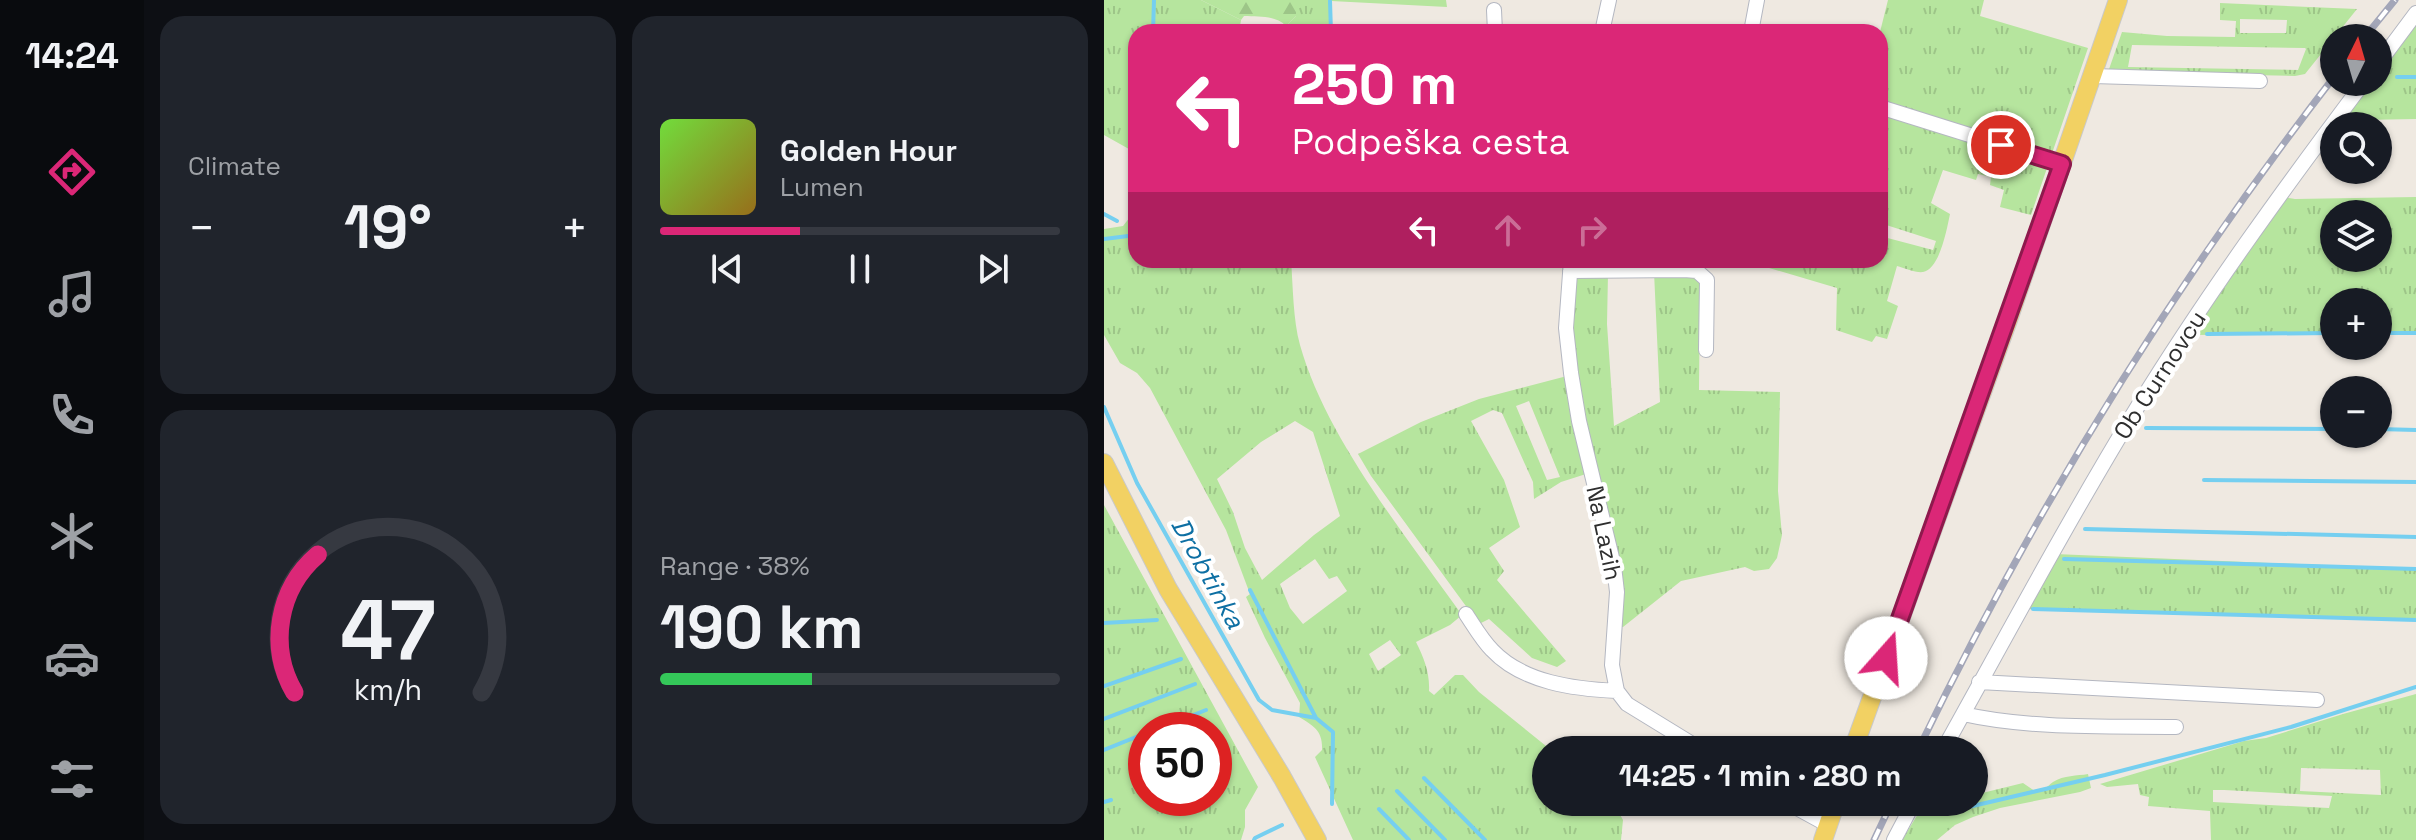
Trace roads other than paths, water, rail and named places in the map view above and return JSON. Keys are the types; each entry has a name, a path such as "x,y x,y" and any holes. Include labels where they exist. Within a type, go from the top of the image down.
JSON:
{"main road":[{"path":"1858,736 2118,0"},
{"path":"1104,463 1168,589 1317,840"}],"street":[{"path":"1604,24 1609,0"},
{"path":"1752,24 1757,0"},
{"path":"1494,10 1495,24"},
{"path":"2392,45 2416,13"},
{"path":"2093,76 2260,81"},
{"name":"Ob Curnovcu","path":"1951,736 2060,538 2140,404 2273,205 2354,96"},
{"path":"1888,110 2062,164"},
{"name":"Na Lazih","path":"1571,268 1566,328 1579,421 1614,566 1617,592 1612,665 1617,691"},
{"name":"Na Lazih","path":"1626,268 1697,271 1707,280 1706,350"},
{"path":"1466,614 1493,651 1516,669 1543,680 1617,691 1627,704 1679,736"},
{"path":"1979,682 2317,700"},
{"path":"1963,714 1990,720 2176,727"},
{"path":"1804,816 1826,833"},
{"path":"1894,840 1907,816"}],"waterway":[{"path":"1153,24 1154,0"},
{"path":"1330,1 1331,24"},
{"path":"2397,77 2416,77"},
{"path":"1104,214 1117,221"},
{"path":"1104,239 1128,236"},
{"path":"2207,334 2320,333"},
{"path":"2392,333 2416,333"},
{"name":"Drobtinka","path":"1104,407 1137,483 1259,700 1272,710 1316,718"},
{"path":"2146,428 2320,429"},
{"path":"2392,429 2416,430"},
{"path":"2204,480 2416,482"},
{"path":"2085,529 2416,537"},
{"path":"2064,559 2416,569"},
{"path":"1250,590 1316,718 1333,732 1332,804"},
{"path":"2033,609 2416,620"},
{"path":"1104,623 1157,620"},
{"path":"1104,686 1181,659"},
{"path":"1104,719 1195,684"},
{"path":"1988,802 2291,727 2416,687"},
{"path":"1201,712 1206,710"},
{"path":"1104,750 1128,740"},
{"path":"1424,778 1485,840"},
{"path":"1397,791 1445,840"},
{"path":"1104,802 1111,800"},
{"path":"1379,809 1409,840"},
{"name":"Drobtinka","path":"1254,840 1282,825"}],"railway":[{"path":"2375,24 2395,0"},
{"path":"1925,736 2009,574 2108,403 2217,237 2320,95"},
{"path":"1874,840 1885,816"}]}
